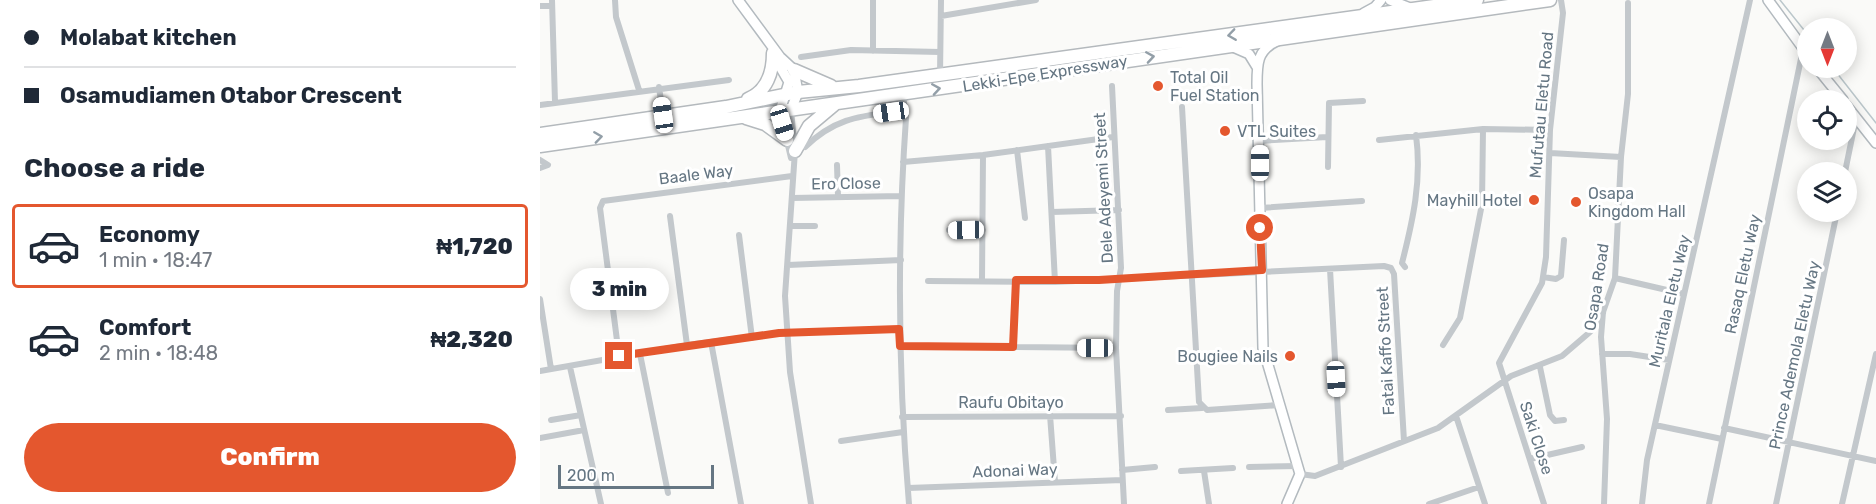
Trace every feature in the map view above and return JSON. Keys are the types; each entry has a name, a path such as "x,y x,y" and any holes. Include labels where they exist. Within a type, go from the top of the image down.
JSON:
{"highway":[{"name":"Lekki-Epe Expressway","path":"541,142 659,129 728,112 859,87 1477,0"},
{"name":"Lekki-Epe Expressway","path":"541,142 663,115 728,112 789,102 841,101 903,94 1550,0"},
{"path":"728,112 760,91 771,71 772,53"},
{"path":"794,70 837,88 859,87"},
{"path":"659,129 674,123 816,95 883,86 892,82"},
{"path":"800,149 809,126 827,109 841,101"},
{"path":"728,112 755,120 787,140"}],"street":[{"path":"615,0 616,17 639,90"},
{"path":"738,0 780,57 794,70 789,102 800,149"},
{"path":"873,0 873,51"},
{"path":"940,75 941,0"},
{"path":"941,16 1036,0"},
{"path":"1348,19 1370,10 1381,0"},
{"path":"1390,0 1401,6 1422,8"},
{"name":"Mufutau Eletu Road","path":"1505,380 1499,363 1540,290 1543,277 1550,130 1556,94 1563,13 1561,0"},
{"name":"Muritala Eletu Way","path":"1642,504 1647,460 1750,0"},
{"path":"1768,0 1797,41"},
{"name":"Osapa Road","path":"1604,504 1606,418 1601,336 1603,312 1615,278 1621,157 1628,94 1628,1"},
{"path":"540,6 552,3 555,102"},
{"path":"765,36 789,82 787,140 793,164 785,296 790,372 811,504"},
{"path":"1287,504 1299,470 1263,348 1257,67 1258,57 1265,48 1288,37"},
{"path":"1230,46 1249,54 1257,67"},
{"path":"801,57 844,50 940,52"},
{"name":"Rasaq Eletu Way","path":"1709,504 1799,78"},
{"path":"1825,78 1835,90"},
{"path":"540,105 659,87 729,80"},
{"name":"Dele Adeyemi Street","path":"1112,86 1113,137 1119,210 1120,279 1117,291 1116,348 1124,504"},
{"path":"659,87 663,115"},
{"path":"903,94 899,329 902,417 909,504"},
{"path":"1328,167 1329,103 1363,101"},
{"path":"1182,107 1201,405"},
{"path":"793,164 800,149 822,131 844,119 904,110"},
{"path":"1857,119 1876,143"},
{"path":"1379,140 1483,129 1550,130"},
{"path":"1443,345 1460,318 1480,215 1483,129"},
{"path":"1405,267 1402,263 1416,211 1419,162 1416,135"},
{"path":"903,162 983,155 1113,137"},
{"path":"1260,141 1327,137"},
{"path":"540,168 548,166 543,161 541,142"},
{"path":"1048,146 1055,282"},
{"path":"1017,150 1024,218"},
{"path":"1550,153 1621,157"},
{"path":"982,281 983,155"},
{"path":"837,165 838,196"},
{"name":"Baale Way","path":"619,356 600,208 603,201 792,176"},
{"name":"Ero Close","path":"792,198 901,196"},
{"path":"1260,208 1362,201"},
{"path":"1052,212 1119,210"},
{"path":"670,216 687,345"},
{"name":"Prince Ademola Eletu Way","path":"1776,504 1836,222"},
{"path":"790,226 815,226"},
{"path":"949,230 983,230"},
{"path":"739,235 752,338"},
{"path":"1543,277 1556,279 1561,276 1564,240"},
{"path":"788,265 901,260"},
{"name":"Fatai Kaffo Street","path":"1330,269 1384,266 1391,268 1394,274 1404,441"},
{"path":"928,281 1055,282 1262,270 1330,269 1341,467"},
{"path":"1615,278 1684,294"},
{"path":"1013,347 1016,280"},
{"path":"540,299 551,369"},
{"path":"1249,467 1299,470 1311,477 1438,428 1505,380 1563,356 1590,332 1603,312"},
{"path":"540,371 687,345 787,332 899,329"},
{"path":"1590,332 1601,336"},
{"path":"711,342 741,504"},
{"path":"900,346 1116,348"},
{"path":"640,354 668,493"},
{"path":"1602,354 1630,354 1669,360"},
{"path":"1842,504 1876,354"},
{"path":"570,367 601,504"},
{"path":"1540,367 1550,415 1555,421 1563,420"},
{"name":"Saki Close","path":"1505,380 1544,504"},
{"path":"1168,410 1201,405 1279,405"},
{"path":"551,420 581,415"},
{"path":"1050,415 1055,482"},
{"name":"Raufu Obitayo","path":"902,417 1120,416"},
{"path":"1456,416 1485,504"},
{"path":"1655,425 1722,439"},
{"path":"1724,428 1876,461"},
{"path":"540,438 584,430"},
{"path":"841,441 903,432"},
{"path":"1530,459 1582,447"},
{"path":"1122,470 1155,467"},
{"path":"1182,471 1233,468"},
{"path":"1204,471 1209,504"},
{"name":"Adonai Way","path":"908,488 1122,480"},
{"path":"1429,504 1479,487"}],"waterway":[{"path":"1780,0 1797,21"},
{"path":"1841,78 1876,123"}],"place":[{"name":"Total Oil Fuel Station","path":"1158,86"},
{"name":"VTL Suites","path":"1225,131"},
{"name":"Mayhill Hotel","path":"1534,200"},
{"name":"Osapa Kingdom Hall","path":"1576,202"},
{"name":"Bougiee Nails","path":"1290,356"}],"route":[{"path":"619,356 779,333 849,330 899,329 900,346 1013,347 1016,280 1055,282 1262,270 1260,228"}]}
